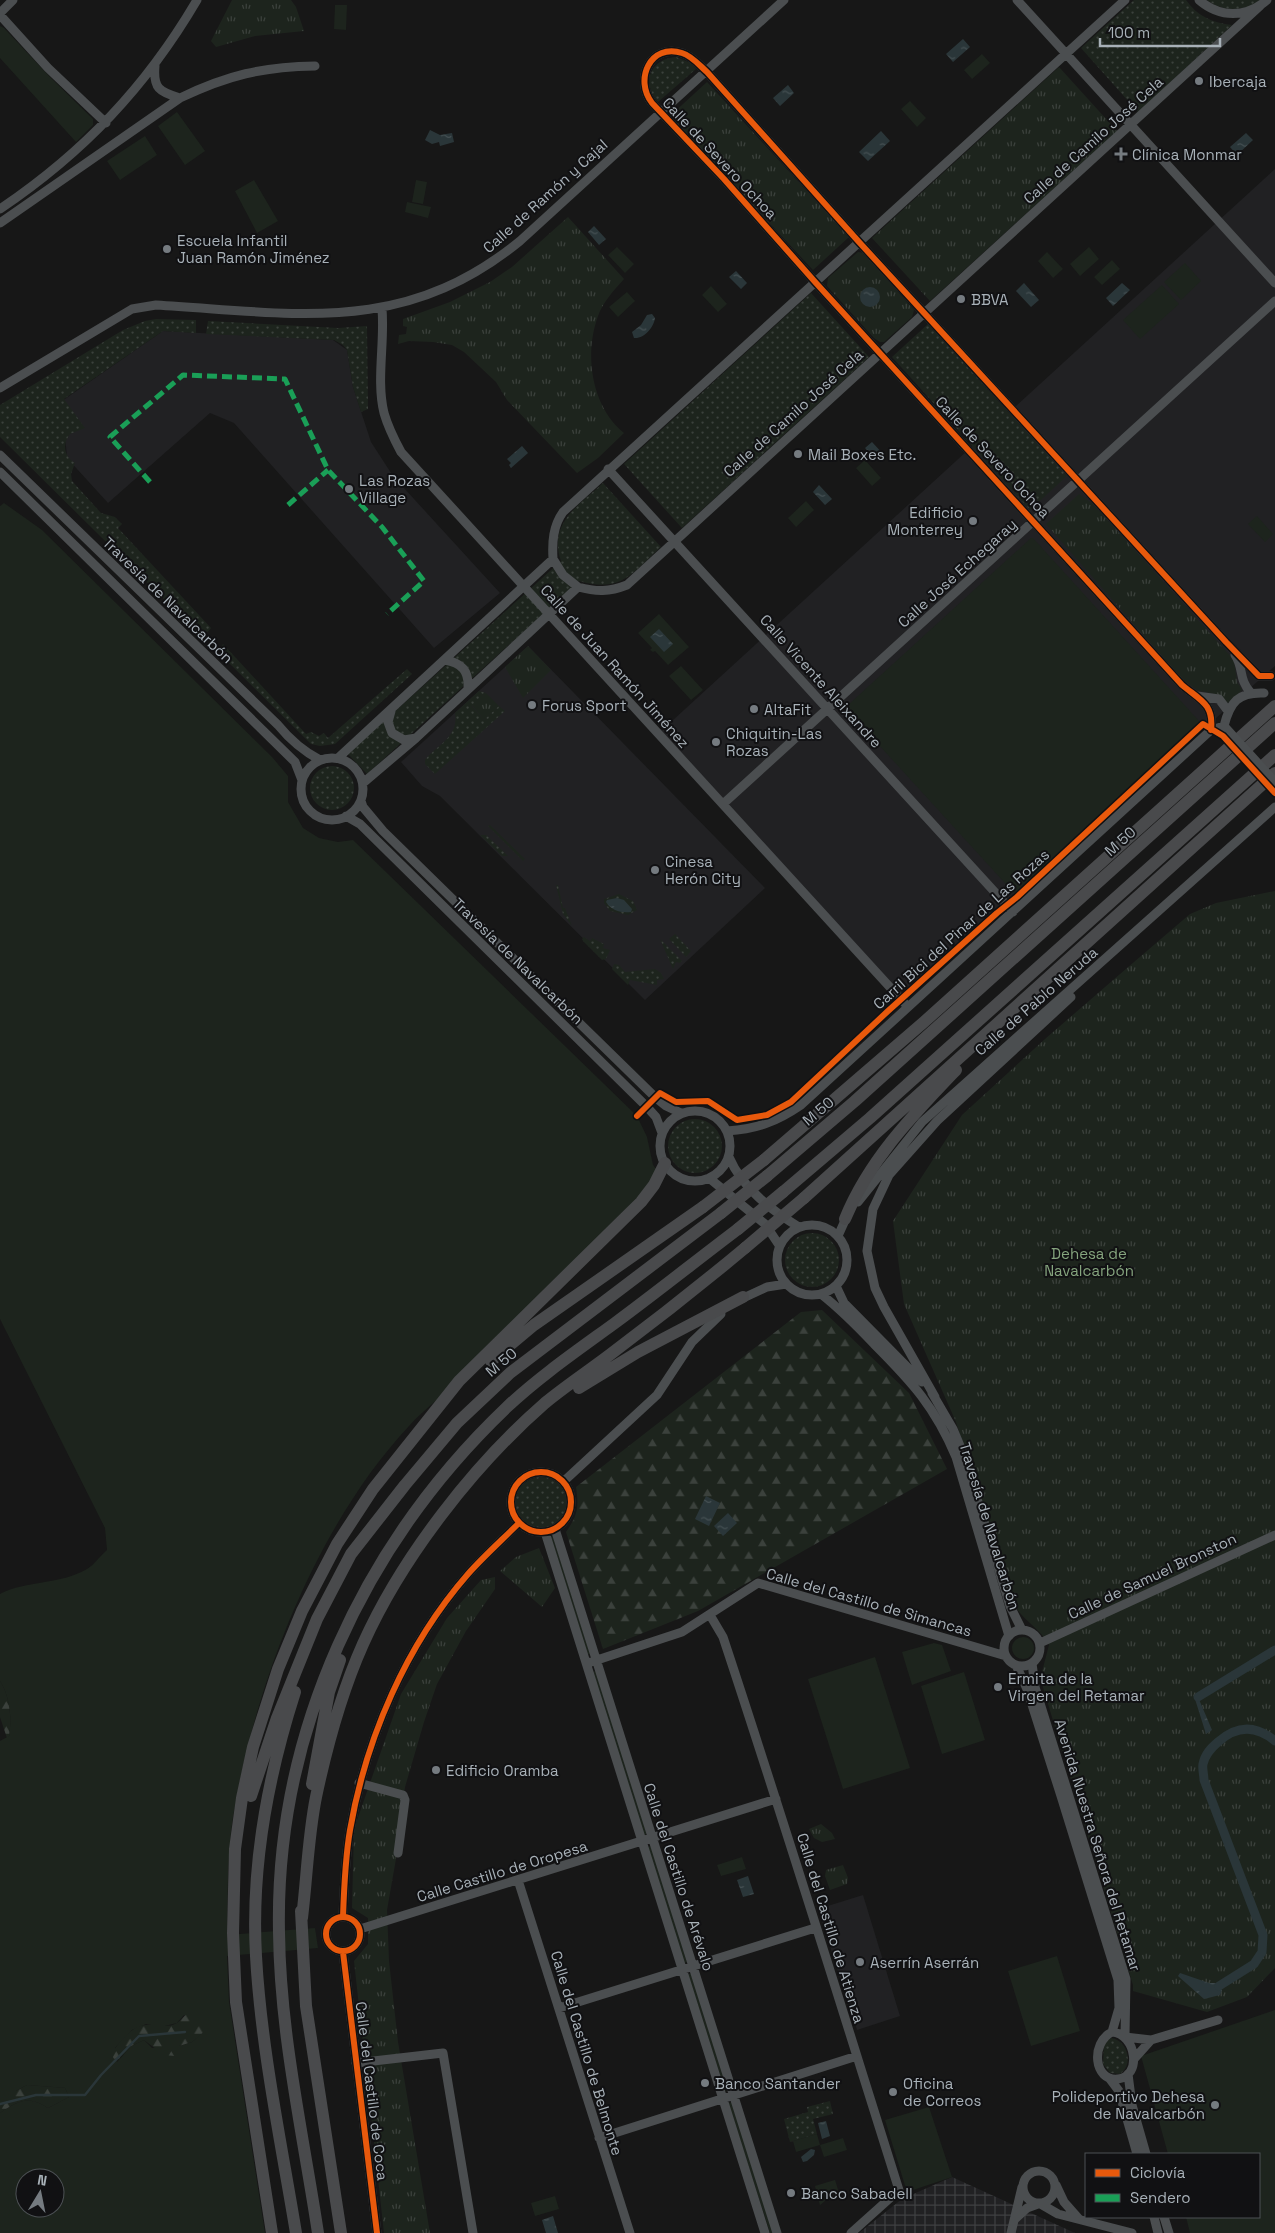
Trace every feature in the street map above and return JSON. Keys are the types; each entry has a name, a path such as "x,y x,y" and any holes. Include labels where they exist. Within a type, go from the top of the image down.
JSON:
{"highway":[{"path":"413,1439 451,1398 494,1358 534,1325 703,1207 764,1160 924,1022 1275,705"},
{"name":"M 50","path":"381,1518 405,1485 457,1423 510,1373 767,1176 855,1101 1275,723"},
{"path":"318,2233 293,2071 279,1955 278,1929 287,1814 297,1768 316,1700 333,1654 355,1607 396,1537 442,1476 510,1404 543,1376 738,1229 783,1192 877,1112 1275,756"},
{"path":"302,1922 309,1840 316,1796 340,1706 363,1644 397,1580 446,1510 476,1472 510,1436 546,1403 694,1291 804,1198 1275,773"},
{"path":"845,1219 856,1192 894,1136 964,1062 998,1032 1073,956"},
{"path":"272,2233 236,2002 233,1932 235,1849 242,1798 254,1747 278,1669 302,1611 337,1544 373,1489 459,1381 641,1202 654,1185 664,1163"},
{"path":"476,1472 550,1409 593,1378 743,1297"},
{"path":"235,1882 250,1800 276,1718 317,1619 351,1554 381,1518"},
{"path":"296,2233 261,2009 256,1956 259,1861 266,1806 286,1720 300,1678 323,1623 352,1566 381,1518"},
{"path":"341,2233 306,2006 302,1951 301,1887 304,1839 316,1759 329,1692 341,1654 360,1612 374,1574"}],"street":[{"path":"13,0 0,14 48,68 106,123"},
{"path":"0,209 75,152 106,123 155,65 197,0"},
{"name":"Calle de Ramón y Cajal","path":"0,388 132,309 156,305 326,315 382,309 438,291 489,265 520,241 784,0"},
{"path":"1017,0 1275,284"},
{"path":"363,783 416,738 578,587 563,575 553,560 552,544 558,519 608,469 816,283 1125,0"},
{"path":"1200,0 1216,11 1227,14 1250,11 1263,3"},
{"name":"Calle de Camilo José Cela","path":"578,587 595,592 612,591 627,585 1263,3"},
{"name":"Calle de Severo Ochoa","path":"1211,730 1212,718 1209,707 1182,685 1034,520 879,353 724,179 660,113 647,96 644,88 645,71 656,57 664,53 683,53 691,57 707,72 859,242 1226,642 1259,676 1273,674"},
{"path":"155,65 154,78 157,87 166,94 180,98"},
{"path":"0,223 180,98 212,83 247,72 281,67 315,66"},
{"path":"75,152 79,162 84,165"},
{"name":"Calle José Echegaray","path":"723,804 1275,301"},
{"name":"Calle de Juan Ramón Jiménez","path":"382,309 384,332 382,385 384,411 391,432 401,452 908,1007"},
{"name":"Travesía de Navalcarbón","path":"0,455 278,725 289,738 302,750 320,760"},
{"name":"Calle Vicente Aleixandre","path":"608,469 1013,912"},
{"name":"Travesía de Navalcarbón","path":"0,472 295,762 302,780 302,797 312,812 328,819 346,816 360,824 647,1107 656,1118 662,1133 660,1148 664,1163"},
{"path":"338,758 553,560"},
{"name":"Calle de Severo Ochoa","path":"1226,642 1238,660 1243,684 1251,693"},
{"path":"445,660 458,663 464,668 468,675 468,688"},
{"path":"1264,693 1273,674"},
{"path":"1224,726 1228,711 1237,699 1251,693 1264,693 1275,705"},
{"path":"1194,695 1219,700 1228,711"},
{"path":"391,710 388,722 392,733 404,740 416,738"},
{"path":"727,1131 753,1129 783,1117 801,1105 1211,730 1224,726"},
{"path":"1224,726 1275,782"},
{"path":"302,780 312,765 320,760 338,758 354,767 363,783 361,801 346,816"},
{"name":"Travesía de Navalcarbón","path":"361,801 363,807 383,831 656,1098 681,1114"},
{"name":"Calle de Pablo Neruda","path":"838,1236 845,1219 922,1122 960,1086 1113,953 1275,807"},
{"path":"935,1397 875,1288 867,1250 873,1209 889,1175 937,1121 1050,1018 1113,953"},
{"path":"662,1133 673,1118 692,1111 713,1115 721,1122 730,1140 729,1157 721,1170 701,1181 684,1179 676,1175 664,1163"},
{"path":"729,1157 743,1182 777,1212 800,1227"},
{"path":"709,1178 765,1224 779,1245"},
{"path":"818,1225 829,1229 838,1236 844,1245 847,1267 843,1277 836,1286 821,1294 802,1294 786,1284 777,1268 776,1260 779,1245 787,1234 800,1227 818,1225"},
{"path":"563,1482 657,1395 692,1342 715,1318 743,1297 767,1287 786,1284"},
{"name":"Travesía de Navalcarbón","path":"836,1286 844,1303 909,1366 935,1397 953,1429 963,1453 1010,1606 1022,1630 1033,1633 1040,1643"},
{"name":"Travesía de Navalcarbón","path":"821,1294 838,1307 920,1392 946,1434 956,1458 1007,1640 1006,1656"},
{"path":"537,1473 556,1476 563,1482 571,1498 571,1507 568,1516 555,1529 535,1532 519,1523 511,1506 512,1496 521,1480 537,1473"},
{"path":"343,1917 348,1841 359,1783 380,1720 401,1676 430,1625 468,1575 519,1523"},
{"name":"Calle del Castillo de Arévalo","path":"555,1529 777,2233"},
{"name":"Calle del Castillo de Arévalo","path":"545,1532 765,2233"},
{"name":"Calle de Samuel Bronston","path":"1040,1643 1275,1535"},
{"name":"Calle del Castillo de Simancas","path":"586,1664 682,1632 758,1583 1006,1656"},
{"name":"Calle del Castillo de Atienza","path":"710,1615 723,1637 899,2190 851,2233"},
{"name":"Travesía de Navalcarbón","path":"1007,1640 1022,1630"},
{"name":"Calle del Castillo de Simancas","path":"983,1648 1007,1640"},
{"path":"1006,1656 1016,1665 1024,1666 1032,1663 1039,1654 1040,1643"},
{"name":"Avenida Nuestra Señora del Retamar","path":"1032,1663 1035,1687 1126,1979 1125,2036"},
{"name":"Avenida Nuestra Señora del Retamar","path":"1016,1665 1027,1689 1064,1803 1118,1980 1118,2008 1112,2032"},
{"path":"359,1783 404,1795 405,1800 398,1853"},
{"name":"Calle Castillo de Oropesa","path":"360,1929 776,1799"},
{"name":"Calle del Castillo de Belmonte","path":"518,1880 630,2233"},
{"path":"343,1917 354,1920 360,1929 361,1935 357,1945 348,1951 343,1952 332,1948 326,1937 326,1929 336,1918 343,1917"},
{"path":"559,2008 815,1928"},
{"name":"Calle del Castillo de Coca","path":"343,1952 377,2233"},
{"path":"1125,2036 1150,2040 1218,2020"},
{"path":"1134,2059 1133,2050 1125,2036 1120,2032 1112,2032 1105,2035 1100,2041 1098,2051 1099,2066 1105,2076 1110,2079 1119,2091 1137,2153"},
{"path":"1110,2079 1124,2078 1128,2074 1134,2059 1150,2040"},
{"path":"356,2063 442,2053 473,2233"},
{"path":"599,2138 722,2097 857,2056"},
{"path":"1128,2074 1132,2105 1146,2153"},
{"path":"1011,2233 1024,2179 1031,2172 1040,2170 1047,2172 1053,2178 1064,2202 1080,2219"},
{"path":"1014,2220 1027,2208 1046,2202 1052,2197 1055,2184"},
{"path":"1022,2188 1025,2196 1031,2202 1058,2214 1132,2233"},
{"path":"1154,2218 1158,2233"},
{"path":"1164,2218 1168,2233"}],"shaded area":[{"path":"1275,169 1275,666 902,995 660,732"},
{"name":"Las Rozas Village","path":"163,331 333,340 347,350 353,387 371,442 393,476 500,593 434,648 234,423 210,413 108,503 67,458 62,401"},
{"path":"528,646 765,888 645,1000 440,796 422,786 401,762"},
{"name":"Aserrín Aserrán","path":"863,1895 900,2016 857,2030 818,1909"},
{"path":"952,2177 1075,2233 859,2233 902,2199"}],"green space":[{"path":"232,0 291,0 296,7 304,31 255,36 216,47 211,41"},
{"path":"1134,0 1186,0 1190,6 1206,18 1232,25 1138,112 1081,48"},
{"path":"1207,0 1260,0 1247,7 1234,9 1220,7"},
{"path":"335,5 347,5 346,30 334,29"},
{"path":"0,26 93,119 93,125 76,142 0,58"},
{"path":"982,54 990,63 972,79 964,70"},
{"path":"676,57 691,63 696,69 658,102 650,87 651,73 660,62"},
{"path":"1059,67 1117,131 930,301 872,238"},
{"path":"707,82 849,237 813,270 670,116"},
{"path":"910,101 926,118 917,127 901,109"},
{"path":"177,112 205,151 185,165 158,126"},
{"path":"145,136 157,155 120,180 107,161"},
{"path":"254,180 278,221 257,233 235,191"},
{"path":"416,180 427,182 423,204 412,202"},
{"path":"407,202 431,207 428,218 405,212"},
{"path":"568,217 624,279 606,301 598,316 594,331 591,363 593,379 604,409 624,433 598,458 577,473 507,400 496,382 464,352 452,345 433,342 409,341 398,344 399,335 406,334 407,327 403,326 403,319 450,302 490,282 512,267"},
{"path":"617,247 634,264 625,273 608,255"},
{"path":"1089,247 1099,259 1080,276 1070,264"},
{"path":"858,252 864,253 914,310 912,317 884,342 874,338 827,286 828,278"},
{"path":"1047,252 1063,269 1053,278 1038,261"},
{"path":"1112,260 1120,269 1102,285 1094,277"},
{"path":"1185,263 1201,281 1181,300 1164,282"},
{"path":"1162,285 1179,304 1140,339 1123,320"},
{"path":"711,286 727,304 718,312 702,295"},
{"path":"627,292 635,301 618,317 609,307"},
{"path":"811,293 869,357 682,528 624,464"},
{"path":"156,319 196,320 196,333 163,331 64,399 85,428 70,434 67,438 65,450 68,457 75,463 71,474 72,481 101,513 115,517 122,524 118,528 211,628 206,634 201,634 191,626 0,437 0,405 123,330 145,321"},
{"path":"208,321 338,328 367,326 368,409 361,412 353,387 347,350 343,345 334,340 206,334"},
{"path":"928,324 1067,476 1030,510 892,357"},
{"path":"865,460 881,478 872,486 856,468"},
{"path":"603,483 661,547 633,573 616,583 606,585 579,581 367,774 348,754 561,561 558,548 562,526 575,508"},
{"path":"1079,494 1093,504 1234,660 1237,682 1242,690 1228,703 1219,695 1197,690 1182,679 1046,524"},
{"path":"806,501 814,510 796,527 788,518"},
{"path":"4,503 42,530 272,757 288,776 288,802 303,828 319,838 338,842 353,840 637,1116 647,1137 653,1165 660,1174 466,1374 416,1419 390,1448 371,1472 322,1551 301,1593 283,1637 253,1727 242,1772 233,1817 228,1876 227,1935 315,1928 318,1948 227,1956 229,2002 265,2233 0,2233 0,2113 18,2102 35,2101 48,2108 69,2097 65,2088 27,2085 16,2091 0,2091 0,1741 9,1736 10,1722 8,1701 0,1681 0,1594 21,1586 66,1578 77,1574 90,1567 107,1550 105,1528 0,1319 0,506","holes":["184,2015 205,2030 192,2042 179,2046 152,2048 144,2040 131,2046 117,2062 115,2048 132,2030 146,2024 161,2027 177,2023"]},
{"path":"1257,516 1273,534 1265,542 1248,524"},
{"path":"1031,538 1199,721 1198,729 1026,885 1014,893 847,710 847,706"},
{"path":"659,614 689,647 668,665 655,651 650,650 652,648 638,633"},
{"path":"223,644 306,734 311,732 319,736 324,733 328,738 407,669 412,674 335,744 320,746 311,744 223,657 221,647"},
{"path":"528,646 551,670 523,698 505,667"},
{"path":"681,666 703,690 691,700 669,676"},
{"path":"479,691 486,693 472,706 484,720 499,706 505,711 435,774 425,764 425,760 451,734 454,728 455,713"},
{"path":"486,693 499,706 484,720 472,705"},
{"path":"336,766 348,772 353,779 353,797 348,804 341,809 328,810 320,807 313,800 310,784 313,776 320,769"},
{"path":"490,825 525,859 523,861 488,826"},
{"path":"480,835 486,835 508,856 502,856"},
{"path":"556,885 558,885 563,908 565,908 572,926 563,914"},
{"name":"Dehesa de Navalcarbón","path":"1275,891 1275,1968 1247,1997 1207,2012 1133,1991 1133,1985 1042,1684 1042,1672 1049,1645 1015,1607 956,1422 904,1304 893,1221 962,1115 1045,1039 1127,968 1190,914 1216,903"},
{"path":"619,894 633,901 637,910 628,915 610,911 604,903 604,899"},
{"path":"675,934 691,951 686,957 669,939"},
{"path":"584,937 590,941 592,938 604,944 603,948 610,950 606,959 602,960 583,941"},
{"path":"660,939 682,961 680,963 676,962 673,969"},
{"path":"614,964 619,965 625,972 655,969 661,973 664,979 657,980 657,985 630,980 628,985 612,969"},
{"path":"690,1119 700,1119 710,1123 718,1131 722,1146 718,1161 710,1169 700,1173 690,1173 680,1169 672,1161 668,1151 668,1141 672,1131 680,1123"},
{"path":"807,1233 817,1233 827,1237 835,1245 839,1260 835,1275 827,1283 817,1287 807,1287 797,1283 789,1275 785,1265 785,1255 789,1245 797,1237"},
{"path":"822,1310 909,1393 947,1469 698,1611 603,1649 566,1532 577,1511 576,1487 801,1312"},
{"path":"536,1477 546,1477 556,1481 563,1488 567,1503 563,1518 556,1525 546,1529 536,1529 526,1525 519,1518 515,1508 515,1498 519,1488 526,1481"},
{"path":"553,1536 590,1654 586,1655 550,1537"},
{"path":"539,1548 555,1588 542,1607 500,1571 516,1557"},
{"path":"495,1577 495,1589 466,1631 437,1684 405,1787 397,1853 387,1910 389,1961 398,2042 430,2233 384,2233 354,1961 368,1944 368,1918 352,1908 354,1829 401,1694 447,1618 481,1580"},
{"path":"1023,1637 1031,1640 1034,1648 1031,1656 1023,1659 1015,1656 1012,1648 1015,1640"},
{"path":"934,1643 942,1645 951,1671 912,1685 902,1652"},
{"path":"875,1657 910,1768 843,1789 808,1679"},
{"path":"596,1671 647,1834 644,1835 592,1672"},
{"path":"964,1672 985,1740 942,1754 921,1686"},
{"path":"0,1681 6,1694 10,1715 10,1729 7,1738 0,1717"},
{"path":"821,1824 832,1833 835,1839 822,1842 814,1838 809,1829"},
{"path":"651,1846 687,1962 684,1963 648,1847"},
{"path":"742,1857 746,1869 721,1876 717,1865"},
{"path":"843,1865 848,1878 847,1884 830,1890 825,1876 826,1870"},
{"path":"1057,1956 1080,2031 1031,2046 1008,1971"},
{"path":"688,1974 691,1974 728,2090 725,2091"},
{"name":"Polideportivo Dehesa de Navalcarbón","path":"1275,2010 1275,2233 1190,2233 1186,2218 1260,2218 1260,2153 1168,2153 1141,2056"},
{"path":"192,2012 203,2022 206,2030 192,2042 179,2046 175,2056 164,2055 144,2040 131,2046 116,2062 111,2054 126,2035 136,2028 146,2025 173,2025"},
{"path":"1111,2038 1122,2043 1127,2053 1127,2065 1120,2074 1110,2073 1103,2064 1104,2043"},
{"path":"27,2085 65,2088 69,2097 48,2108 35,2101 18,2102 0,2113 0,2091 16,2091"},
{"path":"830,2101 833,2114 813,2119 817,2134 790,2142 784,2119 808,2112 807,2107"},
{"path":"732,2102 774,2233 770,2233 728,2103"},
{"path":"929,2107 952,2177 907,2192 885,2120"},
{"path":"817,2134 820,2145 796,2152 793,2141"},
{"path":"843,2138 847,2150 824,2157 820,2145"},
{"path":"835,2180 838,2190 820,2205 815,2186"},
{"path":"555,2196 559,2209 535,2216 531,2203"}],"water":[{"path":"963,39 970,47 953,62 946,54"},
{"path":"788,85 794,93 780,106 773,98"},
{"path":"430,130 440,135 452,133 454,142 440,146 439,142 432,144 425,140"},
{"path":"881,131 890,141 868,161 859,152"},
{"path":"1246,133 1253,140 1237,155 1230,147"},
{"path":"594,226 606,239 599,245 588,232"},
{"path":"736,271 747,283 741,289 729,277"},
{"path":"1024,283 1039,300 1031,307 1016,291"},
{"path":"1122,283 1130,290 1113,306 1106,298"},
{"path":"870,287 877,290 880,297 877,304 870,307 863,304 860,297 863,290"},
{"path":"652,314 655,318 651,329 641,337 634,338 632,332 641,325 647,315"},
{"path":"872,442 884,455 878,461 865,448"},
{"path":"522,446 528,453 511,468 509,465 511,463 507,459"},
{"path":"819,485 832,499 825,505 813,492"},
{"path":"659,629 673,644 664,652 650,637"},
{"path":"617,898 624,900 632,909 631,912 617,911 606,902 607,900"},
{"path":"706,1496 720,1503 709,1526 695,1519"},
{"path":"728,1513 737,1523 723,1536 714,1526"},
{"path":"1198,1697 1212,1730 1206,1734 1195,1699"},
{"path":"748,1876 754,1894 743,1897 737,1880"},
{"path":"1180,1973 1209,1983 1217,1983 1222,1990 1220,1995 1204,1999 1178,1976"},
{"path":"826,2121 830,2136 822,2139 818,2123"},
{"path":"811,2149 815,2150 814,2155 803,2162 801,2157"},
{"path":"553,2216 558,2233 546,2233 542,2220"}],"waterway":[{"path":"1198,1697 1275,1650"},
{"path":"1219,1986 1254,1964 1262,1952 1263,1935 1204,1780 1203,1764 1207,1754 1215,1744 1232,1732 1246,1729 1254,1730 1275,1741"},
{"path":"0,2104 36,2095 85,2095 101,2075 139,2036 185,2032"}],"marked path":[{"path":"150,482 110,437 183,375 285,379 328,470 382,527 424,581 387,614"},
{"path":"288,505 328,470"}],"cycle path":[{"path":"1211,730 1210,714 1204,703 1182,685 816,283 724,179 652,103 647,94 645,74 654,58 661,53 671,51 686,54 707,72 859,242 1226,642 1259,676 1271,676"},
{"name":"Carril Bici del Pinar de Las Rozas","path":"637,1116 660,1093 676,1102 708,1101 737,1120 767,1115 791,1102 888,1011 1017,897 1203,724 1223,736 1275,793"},
{"path":"541,1472 558,1477 566,1485 571,1502 566,1519 558,1527 541,1532 524,1527 516,1519 511,1502 516,1485 524,1477 541,1472"},
{"path":"343,1917 347,1852 357,1795 366,1761 392,1694 426,1631 446,1602 474,1567 519,1523"},
{"path":"343,1917 350,1918 355,1922 359,1927 360,1934 359,1941 355,1946 350,1950 343,1951 336,1950 331,1946 327,1941 326,1934 327,1927 331,1922 336,1918 343,1917"},
{"path":"343,1952 377,2233"}],"place":[{"name":"Ibercaja","path":"1199,81"},
{"name":"Clínica Monmar","path":"1121,154"},
{"name":"Escuela Infantil Juan Ramón Jiménez","path":"167,249"},
{"name":"BBVA","path":"961,299"},
{"name":"Mail Boxes Etc.","path":"798,454"},
{"name":"Las Rozas Village","path":"349,489"},
{"name":"Edificio Monterrey","path":"973,521"},
{"name":"Forus Sport","path":"532,705"},
{"name":"AltaFit","path":"754,709"},
{"name":"Chiquitin-Las Rozas","path":"716,742"},
{"name":"Cinesa Herón City","path":"655,870"},
{"name":"Ermita de la Virgen del Retamar","path":"998,1687"},
{"name":"Edificio Oramba","path":"436,1770"},
{"name":"Aserrín Aserrán","path":"860,1962"},
{"name":"Banco Santander","path":"705,2083"},
{"name":"Oficina de Correos","path":"893,2092"},
{"name":"Polideportivo Dehesa de Navalcarbón","path":"1215,2105"},
{"name":"Banco Sabadell","path":"791,2193"}]}
